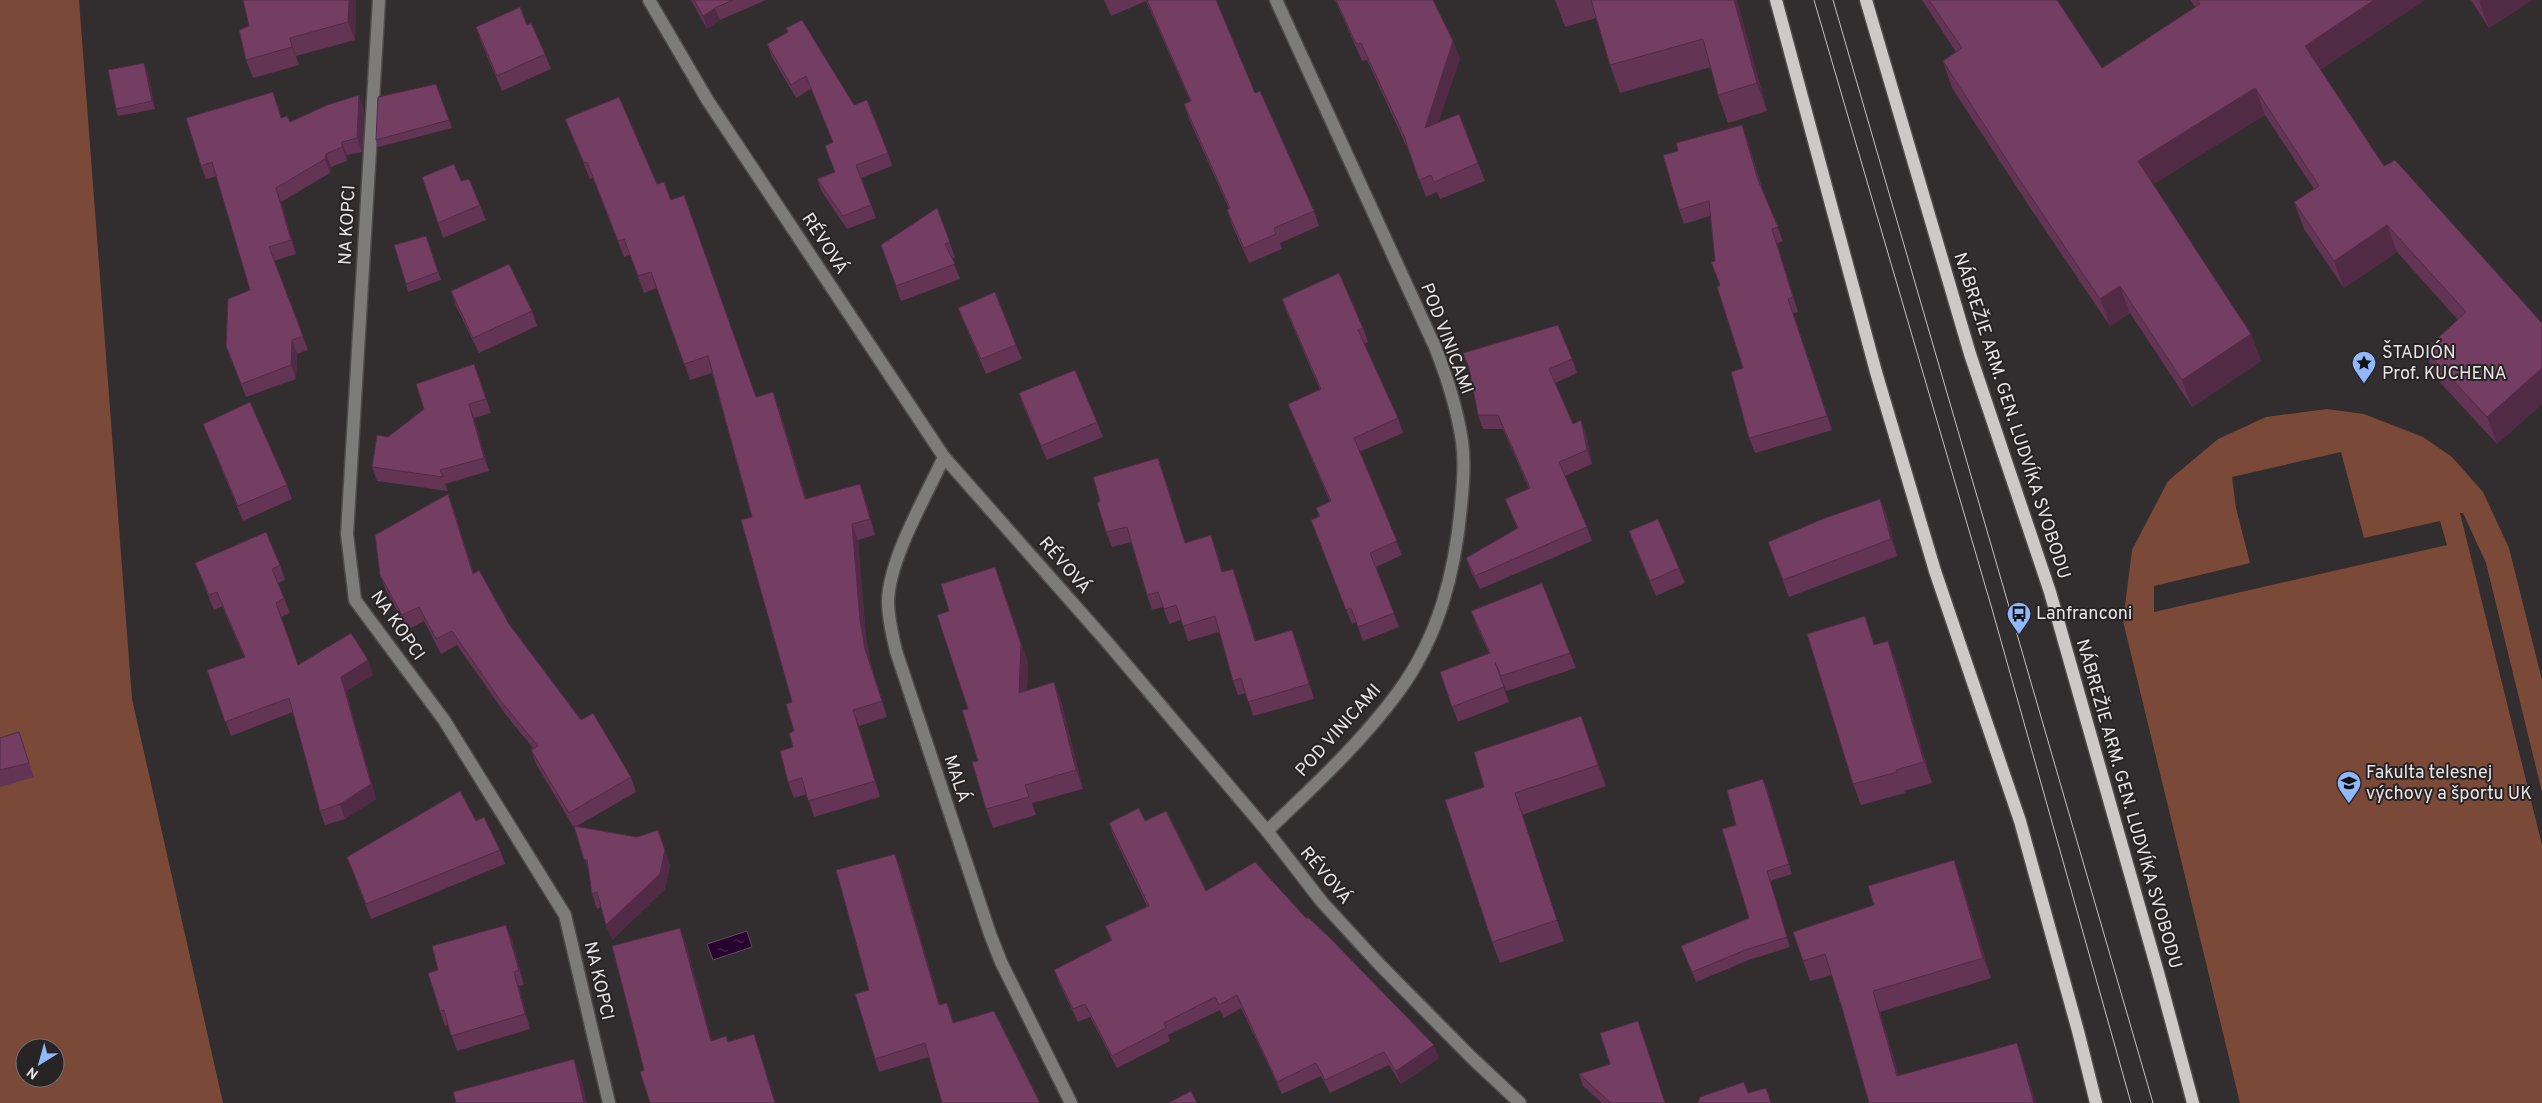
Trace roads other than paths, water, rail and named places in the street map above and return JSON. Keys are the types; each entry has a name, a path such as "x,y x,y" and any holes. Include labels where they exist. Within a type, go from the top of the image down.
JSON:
{"main road":[{"path":"1776,0 1876,372 1935,571 2020,822 2096,1103"},
{"name":"NÁBREŽIE ARM. GEN. LUDVÍKA SVOBODU","path":"1866,0 1967,345 2050,592 2193,1103"}],"street":[{"name":"NA KOPCI","path":"379,0 347,534 355,600 444,720 565,915 609,1103"},
{"name":"RÉVOVÁ","path":"650,0 708,101 944,457 1107,642 1267,832 1322,902 1380,965 1472,1058 1520,1103"},
{"name":"POD VINICAMI","path":"1267,832 1358,741 1400,690 1426,646 1447,594 1454,562 1464,472 1462,442 1456,414 1447,379 1438,355 1276,0"},
{"name":"MALÁ","path":"944,457 908,535 891,583 888,600 890,622 896,650 990,934 1001,962 1071,1103"}],"water":[{"path":"747,931 752,947 713,960 707,944"}],"tram line":[{"path":"1814,0 1992,609 2131,1103"},
{"path":"1833,0 2153,1103"}],"place":[{"name":"ŠTADIÓN Prof. KUCHENA","path":"2364,384"},
{"name":"Lanfranconi","path":"2019,635"},
{"name":"Fakulta telesnej výchovy a športu UK","path":"2349,804"}]}
